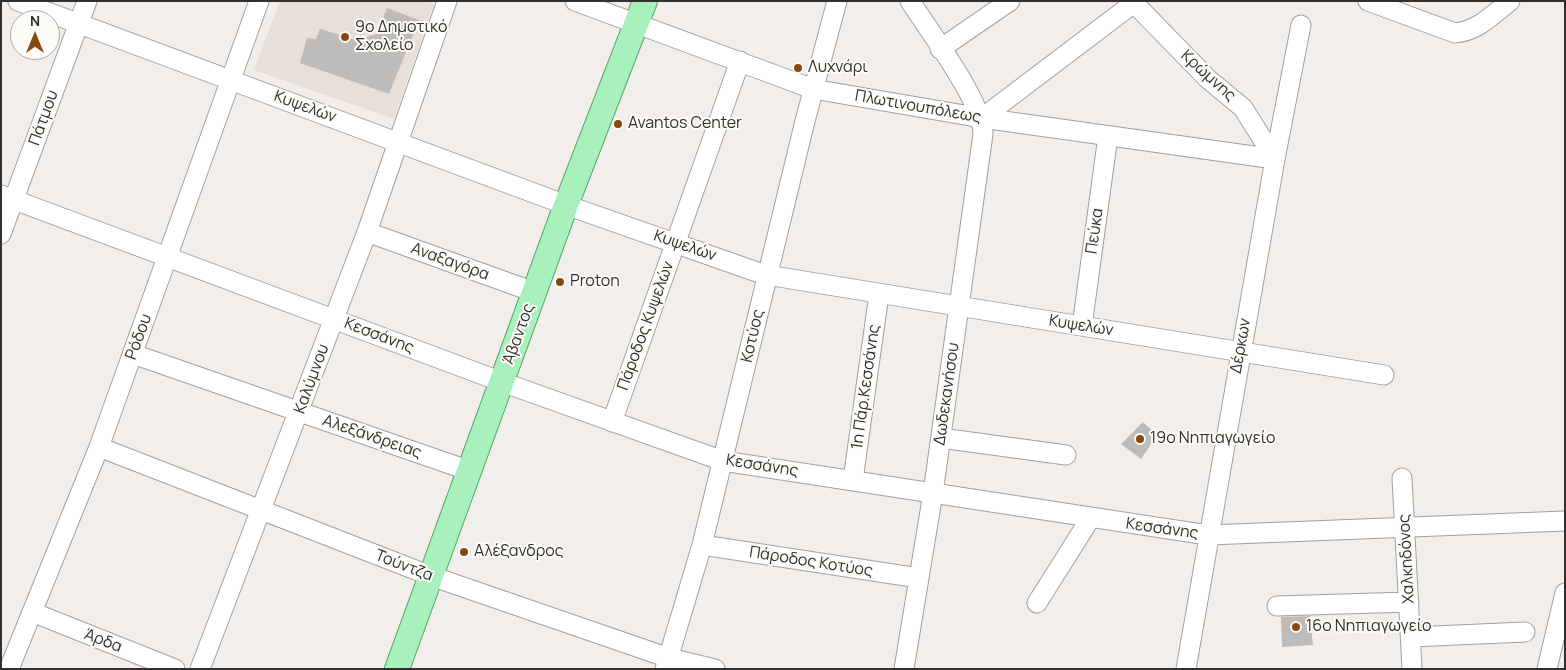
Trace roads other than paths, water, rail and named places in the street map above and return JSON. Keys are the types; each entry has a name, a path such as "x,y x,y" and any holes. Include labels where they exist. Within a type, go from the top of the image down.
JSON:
{"main road":[{"name":"Άβαντος","path":"397,669 566,205 645,1"}],"street":[{"name":"Κυψελών","path":"18,1 566,205 768,275 1384,375"},
{"name":"Πάτμου","path":"1,234 8,197 80,23 87,1"},
{"name":"Ρόδου","path":"8,669 100,447 259,1"},
{"name":"Καλύμνου","path":"200,669 300,412 333,318 367,232 447,1"},
{"name":"Πλωτινουπόλεως","path":"575,1 813,89 982,118 1275,159"},
{"name":"Κοτύος","path":"667,663 702,546 813,89 837,1"},
{"path":"910,1 982,118 1133,2"},
{"path":"940,49 1010,1"},
{"path":"1368,1 1455,33 1468,32 1479,26 1510,1"},
{"name":"Κρώμνης","path":"1133,2 1208,79 1243,108 1275,159"},
{"name":"Δέρκων","path":"1186,669 1240,352 1301,25"},
{"name":"Πάροδος Κυψελών","path":"612,422 740,61"},
{"name":"Δωδεκανήσου","path":"904,669 941,438 984,134 982,118"},
{"name":"Πεύκα","path":"1082,326 1108,136"},
{"name":"Κεσσάνης","path":"8,197 502,382 723,461 853,480 1090,519 1208,535 1565,521"},
{"name":"Αναξαγόρα","path":"367,232 534,292"},
{"name":"1η Πάρ.Κεσσάνης","path":"853,480 879,294"},
{"name":"Αλεξάνδρειας","path":"133,354 470,471"},
{"path":"941,438 1066,455"},
{"name":"Τούντζα","path":"100,447 431,576 667,663 715,669"},
{"name":"Χαλκηδόνος","path":"1402,478 1412,669"},
{"path":"1037,603 1090,519"},
{"name":"Πάροδος Κοτύος","path":"702,546 919,578"},
{"path":"1546,669 1565,593"},
{"path":"1277,606 1409,602"},
{"name":"Άρδα","path":"32,612 175,669"},
{"path":"1411,636 1525,632"}],"place":[{"name":"9ο Δημοτικό Σχολείο","path":"345,37"},
{"name":"Λυχνάρι","path":"798,68"},
{"name":"Avantos Center","path":"618,124"},
{"name":"Proton","path":"560,282"},
{"name":"19ο Νηπιαγωγείο","path":"1140,439"},
{"name":"Αλέξανδρος","path":"464,552"},
{"name":"16ο Νηπιαγωγείο","path":"1296,627"}]}
